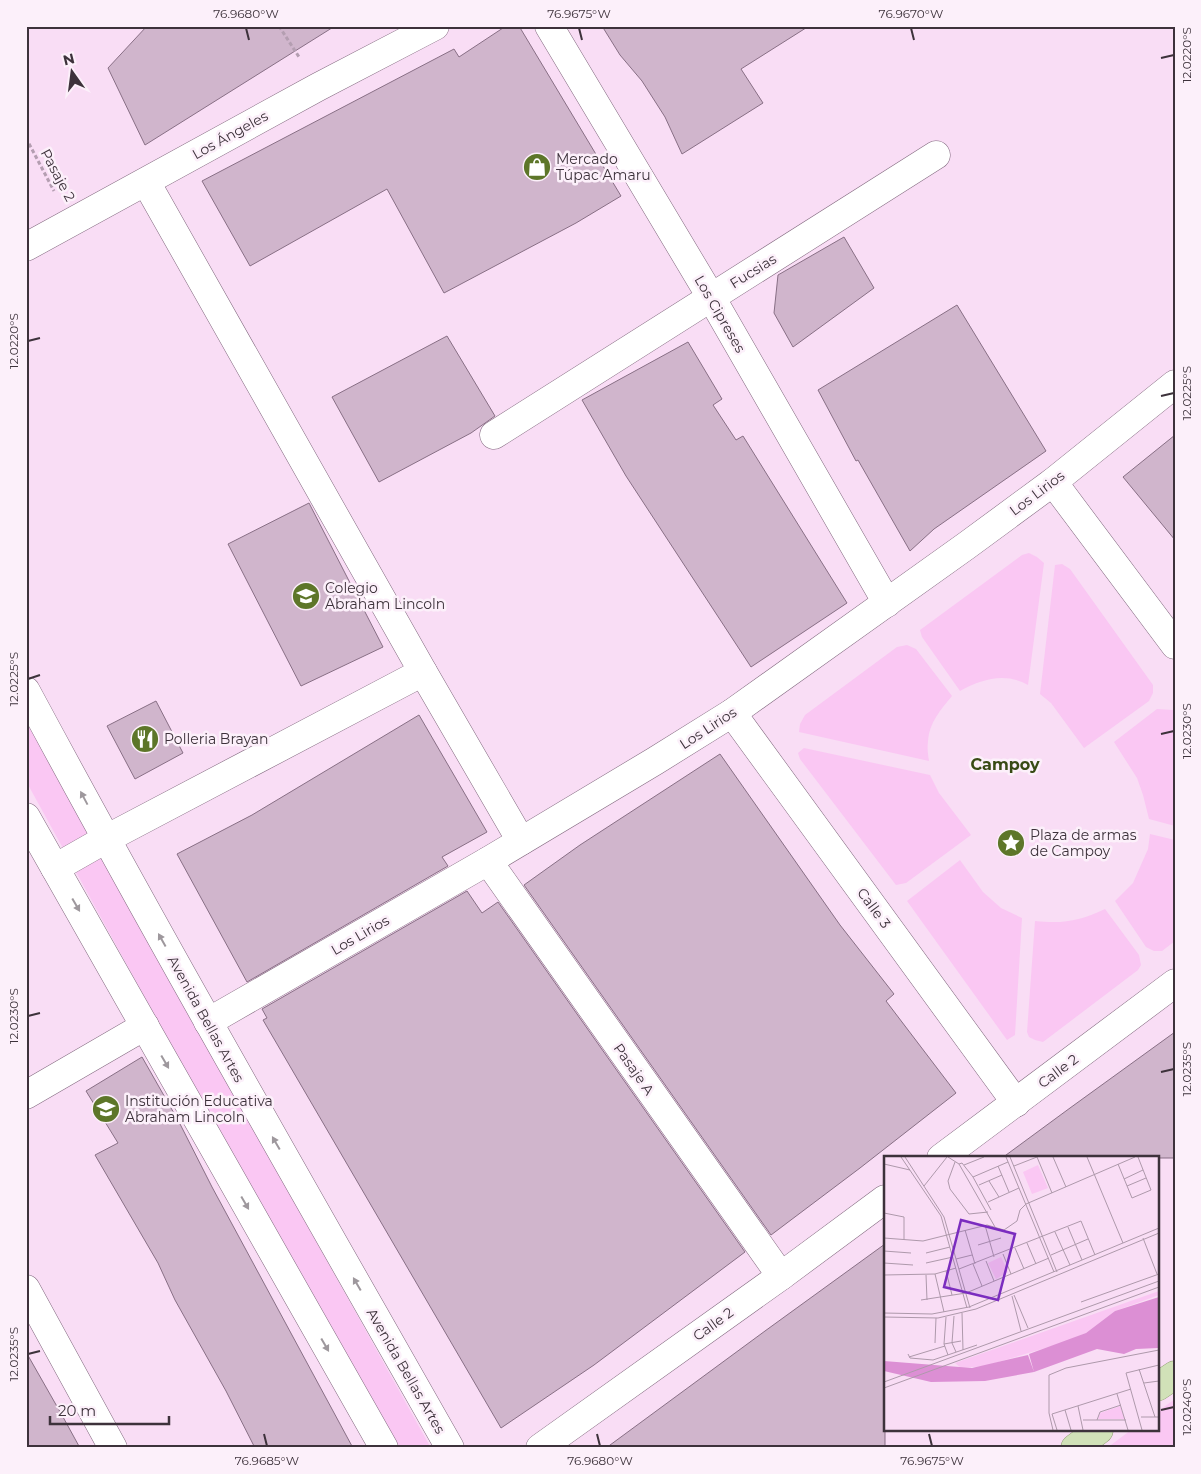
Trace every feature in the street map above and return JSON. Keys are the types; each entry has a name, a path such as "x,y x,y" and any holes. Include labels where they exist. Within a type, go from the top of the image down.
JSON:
{"main road":[{"path":"1158,1387 1175,1375"},
{"path":"1075,1448 1096,1432"}],"street":[{"name":"Los Ángeles","path":"26,247 318,87 435,26"},
{"name":"Los Cipreses","path":"549,26 710,297 886,603"},
{"name":"Fucsias","path":"494,435 936,155"},
{"path":"146,182 423,672 521,841"},
{"name":"Los Lirios","path":"208,1022 488,861 732,713 1053,482 1175,384"},
{"path":"1053,482 1175,645"},
{"path":"55,868 423,672"},
{"name":"Avenida Bellas Artes","path":"26,691 106,840 450,1448"},
{"name":"Calle 3","path":"732,713 1016,1103"},
{"path":"26,817 384,1448"},
{"name":"Pasaje A","path":"488,861 781,1276"},
{"name":"Calle 2","path":"944,1156 1175,983"},
{"path":"26,1095 145,1026"},
{"name":"Calle 2","path":"540,1448 884,1201"},
{"path":"26,1289 113,1448"}],"path":[{"name":"Pasaje 2","path":"26,138 70,223"}],"shaded area":[{"path":"1029,553 1044,563 1028,685 1019,681 1002,678 985,680 960,691 922,637 920,630 1022,555"},
{"path":"1062,564 1070,569 1153,685 1153,693 1149,701 1084,748 1051,703 1040,694 1055,565"},
{"path":"907,645 916,649 952,696 933,722 929,734 929,761 799,732 800,724 805,715 897,647"},
{"path":"1157,709 1173,710 1175,712 1175,826 1149,819 1137,778 1114,742"},
{"path":"26,720 431,1448 398,1448 155,1016 26,781"},
{"path":"804,748 930,775 939,793 971,835 906,883 896,885 800,759 798,753"},
{"path":"1150,834 1175,840 1175,941 1162,951 1154,951 1146,947 1115,901 1133,883 1148,849"},
{"path":"960,860 983,892 1001,908 1022,918 1015,1035 1007,1040 907,901"},
{"path":"1105,909 1139,955 1141,965 1138,970 1043,1042 1029,1037 1027,1032 1035,921 1071,921"},
{"path":"1175,1399 1175,1448 1107,1448 1128,1432 1158,1432 1158,1411"}],"building":[{"path":"147,26 335,26 145,145 108,68"},
{"path":"506,26 519,26 621,196 576,223 444,293 387,189 250,266 202,181 454,49 459,57"},
{"path":"602,26 809,26 741,69 763,103 682,154 665,117 642,81 620,55"},
{"path":"844,237 874,288 793,347 774,313 778,275"},
{"path":"957,305 1046,451 934,529 910,551 858,460 856,461 818,390"},
{"path":"447,336 495,416 471,433 379,482 332,397"},
{"path":"688,342 722,399 713,405 736,440 743,436 847,603 751,667 626,476 582,400"},
{"path":"1175,435 1175,540 1123,477"},
{"name":"Colegio Abraham Lincoln","path":"309,503 383,647 301,686 228,544"},
{"name":"Polleria Brayan","path":"156,701 183,753 135,779 107,726"},
{"path":"419,715 487,832 442,857 448,866 247,982 177,854 252,815"},
{"path":"720,754 840,925 894,994 886,1001 956,1093 771,1235 524,885 580,845"},
{"path":"467,891 482,913 498,902 745,1252 594,1365 501,1428 263,1020 267,1018 262,1009"},
{"path":"1175,1032 1175,1158 1158,1158 1158,1156 1005,1156"},
{"path":"142,1057 179,1122 353,1448 255,1448 226,1391 175,1300 158,1263 95,1155 118,1143 86,1091"},
{"path":"884,1245 885,1448 606,1448"},
{"path":"26,1352 63,1417 80,1448 26,1448"}],"place":[{"name":"Mercado Túpac Amaru","path":"537,167"},
{"name":"Colegio Abraham Lincoln","path":"306,596"},
{"name":"Polleria Brayan","path":"145,739"},
{"name":"Plaza de armas de Campoy","path":"1011,843"},
{"name":"Institución Educativa Abraham Lincoln","path":"106,1109"}],"district":[{"name":"Campoy","path":"1005,764"}]}
